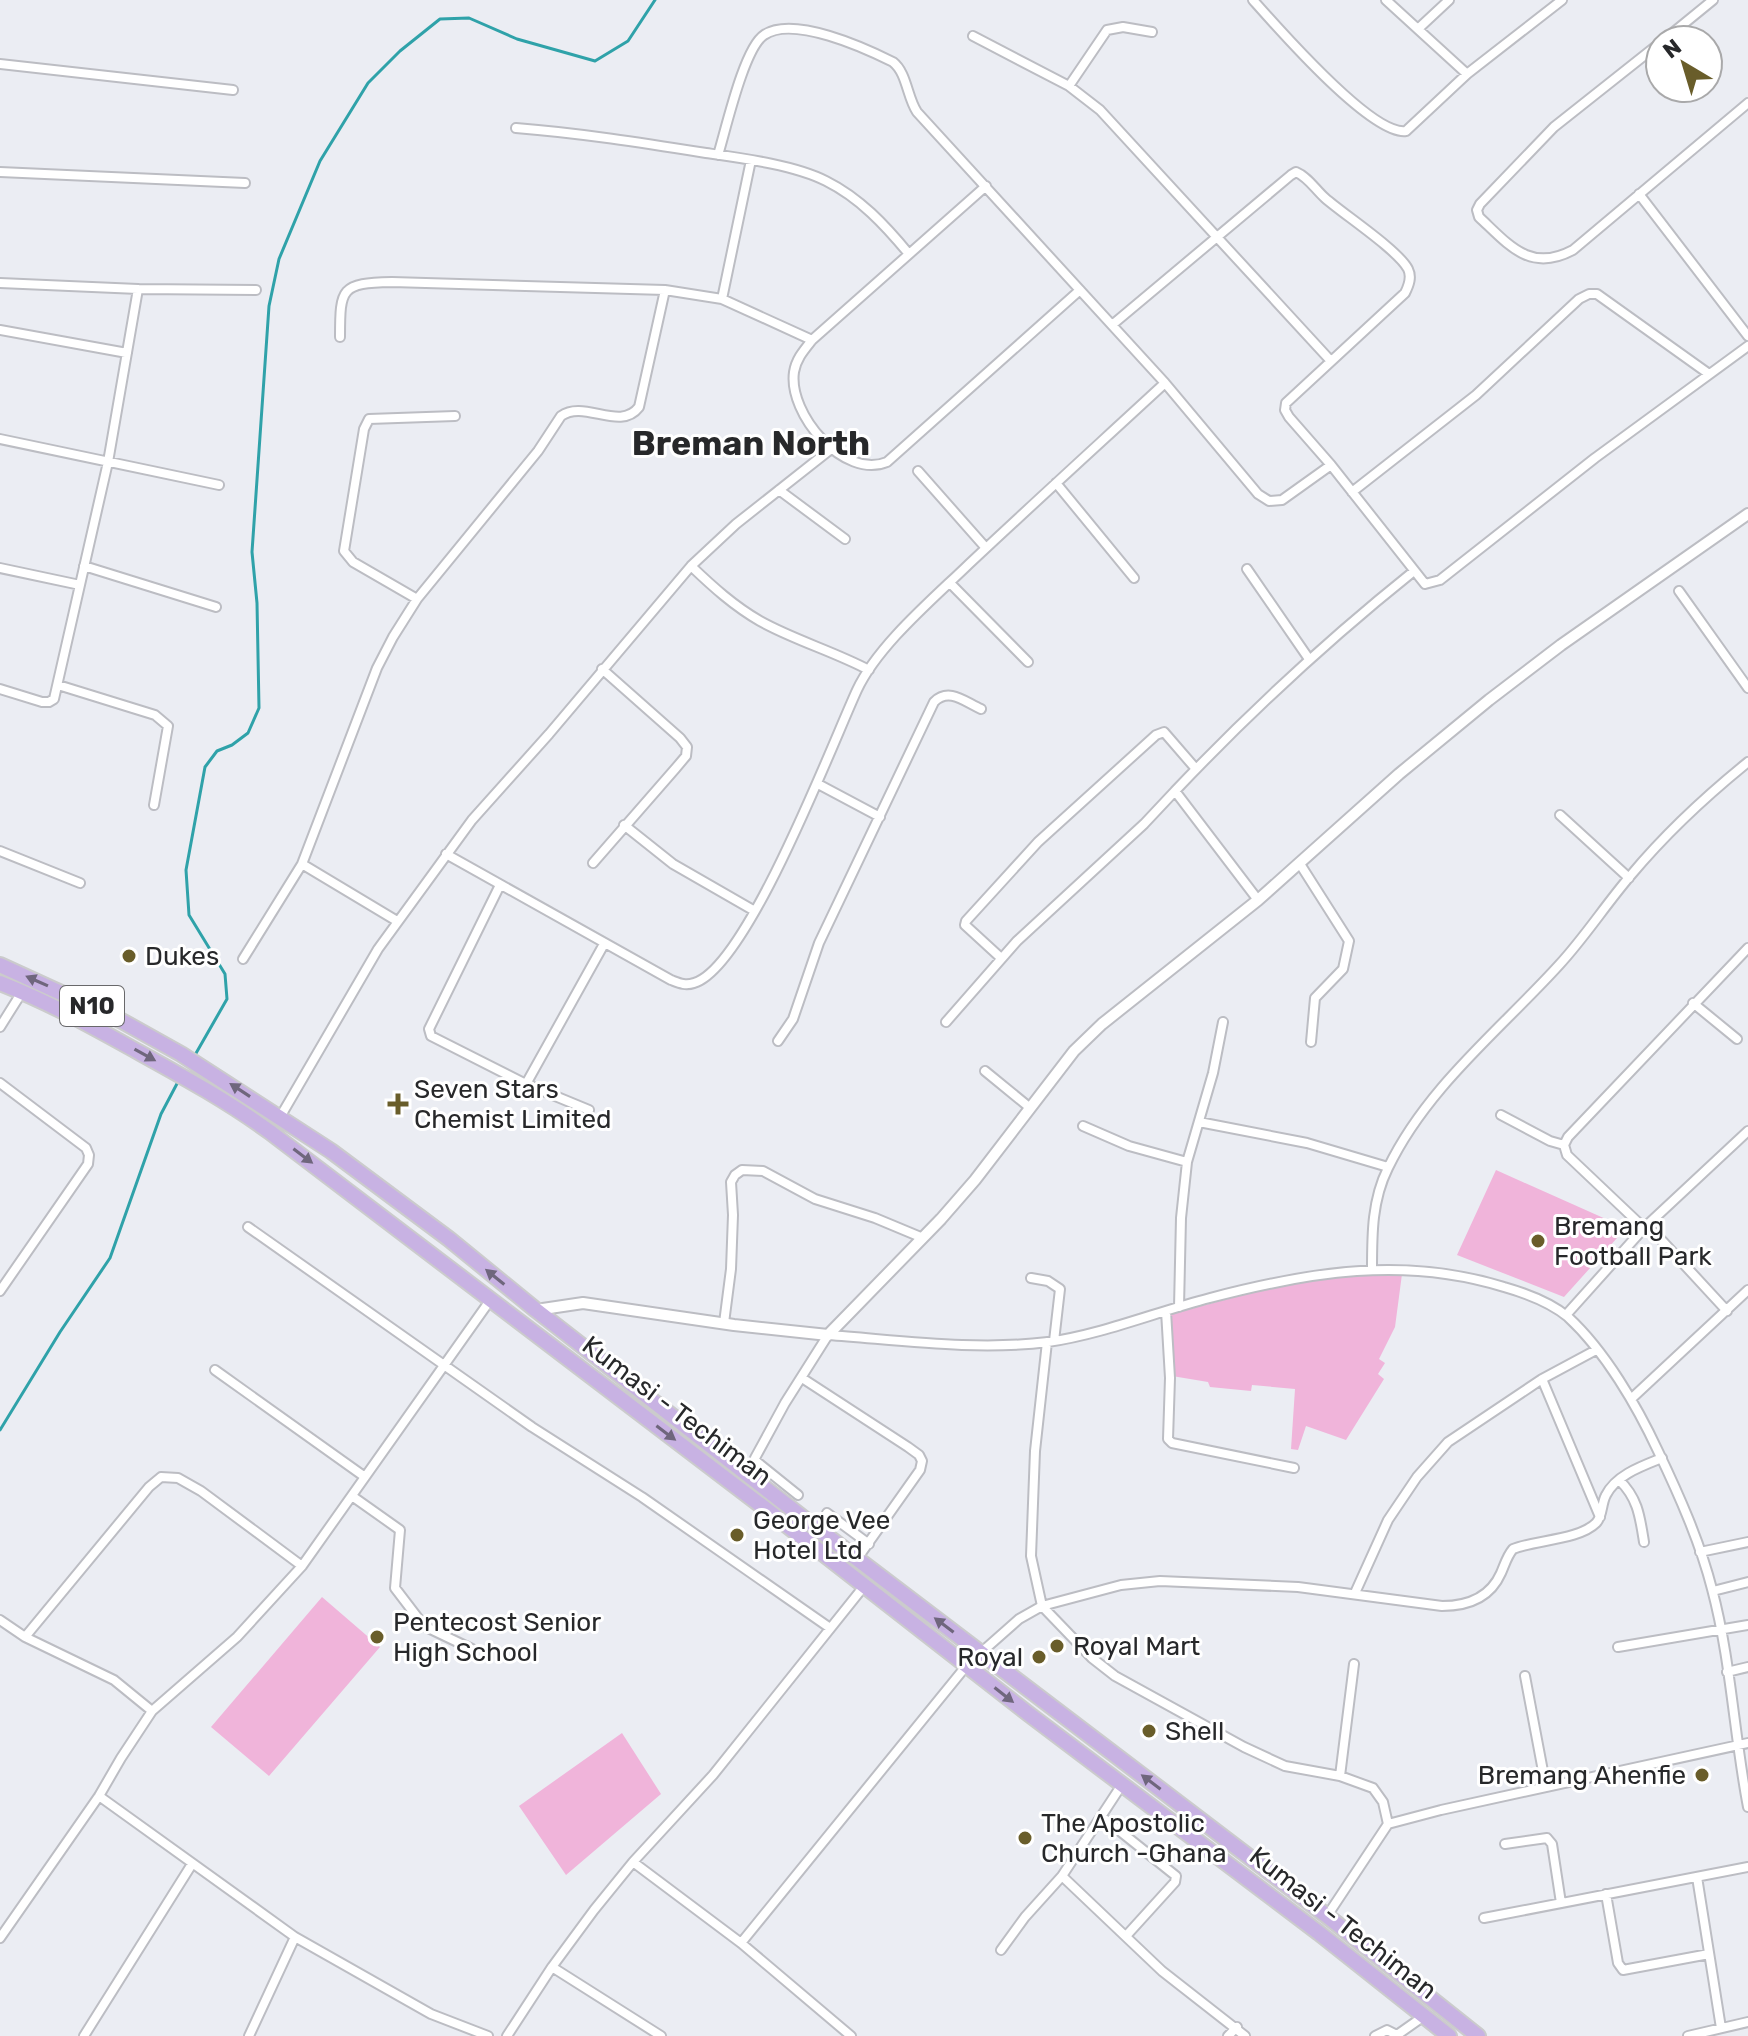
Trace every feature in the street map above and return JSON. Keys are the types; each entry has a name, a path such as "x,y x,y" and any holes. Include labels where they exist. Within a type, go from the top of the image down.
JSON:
{"highway":[{"name":"N10","path":"0,965 97,1009 181,1054 281,1117 449,1239 857,1559 1327,1916 1478,2036"},
{"name":"Kumasi - Techiman","path":"0,983 192,1081 270,1132 491,1298 1449,2036"}],"street":[{"path":"1253,0 1344,94 1388,129 1398,132 1406,131 1467,74 1562,0"},
{"path":"1386,0 1467,74"},
{"path":"1419,28 1449,0"},
{"path":"1684,24 1713,0"},
{"path":"1069,86 1107,30 1123,27 1152,32"},
{"path":"718,155 747,61 764,35 775,30 802,30 844,41 900,67 909,98 917,112 1165,383 1258,494 1269,501 1282,500 1331,465"},
{"path":"973,36 1069,86 1100,110 1303,327 1330,360"},
{"path":"1644,55 1554,127 1480,204 1477,210 1479,217 1512,247 1528,257 1543,259 1560,257 1573,250 1748,103"},
{"path":"0,64 233,90"},
{"path":"516,128 583,134 751,160 824,180 856,200 885,226 909,254"},
{"path":"722,299 751,160"},
{"path":"0,172 245,183"},
{"path":"1112,325 1296,172 1302,174 1324,197 1402,262 1409,270 1410,283 1405,293 1286,403 1285,410 1425,584 1440,580 1595,458 1748,346"},
{"path":"986,186 812,340 799,356 793,382 800,406 813,429 831,449 858,465 874,467 887,462 1080,290"},
{"path":"1639,194 1748,336"},
{"path":"0,283 256,290"},
{"path":"340,337 340,304 355,285 364,283 665,290 722,299 812,340"},
{"path":"0,689 49,702 54,699 108,462 138,289"},
{"path":"243,959 302,864 377,668 417,599 538,451 561,416 578,411 626,418 634,414 639,407 665,290"},
{"path":"1352,492 1476,395 1579,299 1589,294 1597,294 1709,374"},
{"path":"0,330 127,353"},
{"path":"446,854 671,980 683,985 696,983 710,973 736,940 775,874 818,784 858,688 869,670 918,612 1165,383"},
{"path":"417,599 353,562 344,551 364,429 369,419 455,416"},
{"path":"0,439 219,485"},
{"path":"270,1132 397,921 488,800 549,734 691,566 736,524 831,449"},
{"path":"918,471 986,548"},
{"path":"1056,483 1134,578"},
{"path":"779,490 845,539"},
{"path":"798,1495 755,1458 828,1335 975,1180 1074,1051 1102,1024 1258,900 1399,774 1489,700 1561,645 1748,514"},
{"path":"84,566 216,607"},
{"path":"691,566 737,607 762,622 844,656 869,670"},
{"path":"0,568 80,585"},
{"path":"1247,569 1309,659"},
{"path":"946,1022 1001,958 1144,824 1309,659 1414,571"},
{"path":"950,583 1028,662"},
{"path":"1679,591 1748,688"},
{"path":"593,863 686,756 687,747 602,669"},
{"path":"58,685 155,715 168,726 154,805"},
{"path":"778,1041 793,1019 819,943 934,702 949,694 981,709"},
{"path":"1001,958 965,925 966,921 1038,842 1156,735 1164,732 1196,769"},
{"path":"1372,1269 1372,1225 1378,1191 1408,1133 1445,1082 1562,962 1669,831 1748,762"},
{"path":"818,784 880,817"},
{"path":"1175,791 1258,900"},
{"path":"1560,815 1629,878"},
{"path":"624,825 673,864 753,910"},
{"path":"0,851 80,883"},
{"path":"302,864 397,921"},
{"path":"1300,864 1349,941 1343,969 1315,998 1311,1042"},
{"path":"500,885 429,1029 431,1036 526,1084 589,1110"},
{"path":"526,1084 604,944"},
{"path":"1727,1311 1655,1233 1644,1228 1567,1155 1564,1145 1568,1137 1693,1003 1748,948"},
{"path":"0,1027 22,992"},
{"path":"1693,1003 1737,1039"},
{"path":"1179,1307 1181,1218 1187,1162 1213,1073 1223,1022"},
{"path":"985,1071 1029,1107"},
{"path":"0,1083 86,1148 89,1155 88,1164 0,1291"},
{"path":"1501,1115 1550,1141 1564,1145"},
{"path":"1199,1122 1276,1136 1388,1167"},
{"path":"1083,1126 1129,1146 1187,1162"},
{"path":"1566,1315 1644,1228 1748,1131"},
{"path":"724,1323 731,1269 731,1182 742,1170 763,1171 815,1199 875,1218 923,1238"},
{"path":"248,1227 532,1427 642,1497 830,1628"},
{"path":"536,1310 583,1303 828,1335 950,1343 1050,1341 1278,1283 1335,1272 1423,1269 1471,1276 1520,1292 1566,1315 1596,1350 1631,1399 1662,1458 1713,1591 1748,1807"},
{"path":"1031,1278 1048,1281 1060,1289 1035,1451 1031,1556 1042,1606 1069,1637 1115,1676 1263,1758 1285,1766 1340,1776 1373,1788 1383,1802 1388,1824"},
{"path":"1631,1399 1748,1290"},
{"path":"0,1938 99,1796 152,1711 237,1637 302,1566 491,1298"},
{"path":"1166,1311 1170,1378 1168,1439 1172,1443 1294,1468"},
{"path":"1355,1593 1388,1520 1417,1477 1448,1442 1542,1379 1596,1350"},
{"path":"215,1370 365,1477"},
{"path":"802,1378 919,1455 922,1461 920,1470 857,1559"},
{"path":"1542,1379 1600,1518"},
{"path":"741,1943 967,1665 1019,1619 1042,1606 1121,1585 1160,1581 1298,1587 1442,1606 1469,1603 1492,1589 1513,1549 1589,1528 1600,1518 1607,1492 1619,1480 1631,1471 1662,1458"},
{"path":"25,1637 149,1487 161,1477 178,1478 201,1491 302,1566"},
{"path":"1619,1480 1636,1501 1644,1542"},
{"path":"352,1496 400,1530 395,1588 424,1626 472,1649"},
{"path":"827,1513 869,1544"},
{"path":"1700,1552 1748,1542"},
{"path":"1713,1591 1748,1582"},
{"path":"507,2036 552,1967 633,1862 713,1775 865,1585"},
{"path":"0,1620 25,1637 102,1673 152,1711"},
{"path":"1618,1647 1748,1625"},
{"path":"1340,1776 1354,1664"},
{"path":"1727,1672 1748,1667"},
{"path":"1525,1676 1546,1787"},
{"path":"1327,1916 1388,1824 1748,1743"},
{"path":"1001,1950 1025,1917 1062,1876 1123,1783"},
{"path":"99,1796 295,1937 431,2014 488,2036"},
{"path":"1101,1816 1176,1876 1175,1882 1126,1936"},
{"path":"1505,1844 1547,1838 1552,1844 1561,1903"},
{"path":"633,1862 741,1943 851,2036"},
{"path":"84,2036 192,1864"},
{"path":"1484,1918 1748,1867"},
{"path":"1062,1876 1162,1971 1245,2036"},
{"path":"1697,1877 1721,2028"},
{"path":"1606,1894 1618,1963 1623,1970 1709,1954"},
{"path":"0,1918 9,1924"},
{"path":"249,2036 295,1937"},
{"path":"552,1967 661,2036"},
{"path":"1375,2036 1387,2030 1397,2035 1424,2016"},
{"path":"1688,2036 1748,2022"},
{"path":"1228,2036 1237,2027"}],"shaded area":[{"name":"Bremang Football Park","path":"1496,1170 1626,1228 1564,1297 1457,1255"},
{"path":"1402,1274 1395,1327 1379,1359 1385,1363 1378,1374 1384,1379 1346,1440 1306,1426 1298,1450 1291,1449 1295,1389 1252,1385 1251,1391 1210,1387 1208,1382 1172,1376 1171,1314 1266,1289 1325,1278"},
{"path":"322,1597 380,1647 269,1776 211,1727"},
{"path":"622,1733 661,1794 566,1875 519,1806"}],"waterway":[{"path":"195,1055 227,999 225,974 189,915 186,870 205,767 217,751 248,733 259,708 257,603 252,552 269,306 279,259 320,161 368,83 400,51 440,19 469,18 517,39 595,61 628,41 655,0"},
{"path":"0,1430 110,1258 161,1114 180,1078"}],"place":[{"name":"Dukes","path":"129,956"},
{"name":"Seven Stars Chemist Limited","path":"398,1104"},
{"name":"Bremang Football Park","path":"1538,1241"},
{"name":"George Vee Hotel Ltd","path":"737,1535"},
{"name":"Pentecost Senior High School","path":"377,1637"},
{"name":"Royal Mart","path":"1057,1646"},
{"name":"Royal","path":"1039,1657"},
{"name":"Shell","path":"1149,1731"},
{"name":"Bremang Ahenfie","path":"1702,1775"},
{"name":"The Apostolic Church -Ghana","path":"1025,1838"}],"district":[{"name":"Breman North","path":"751,443"}]}
